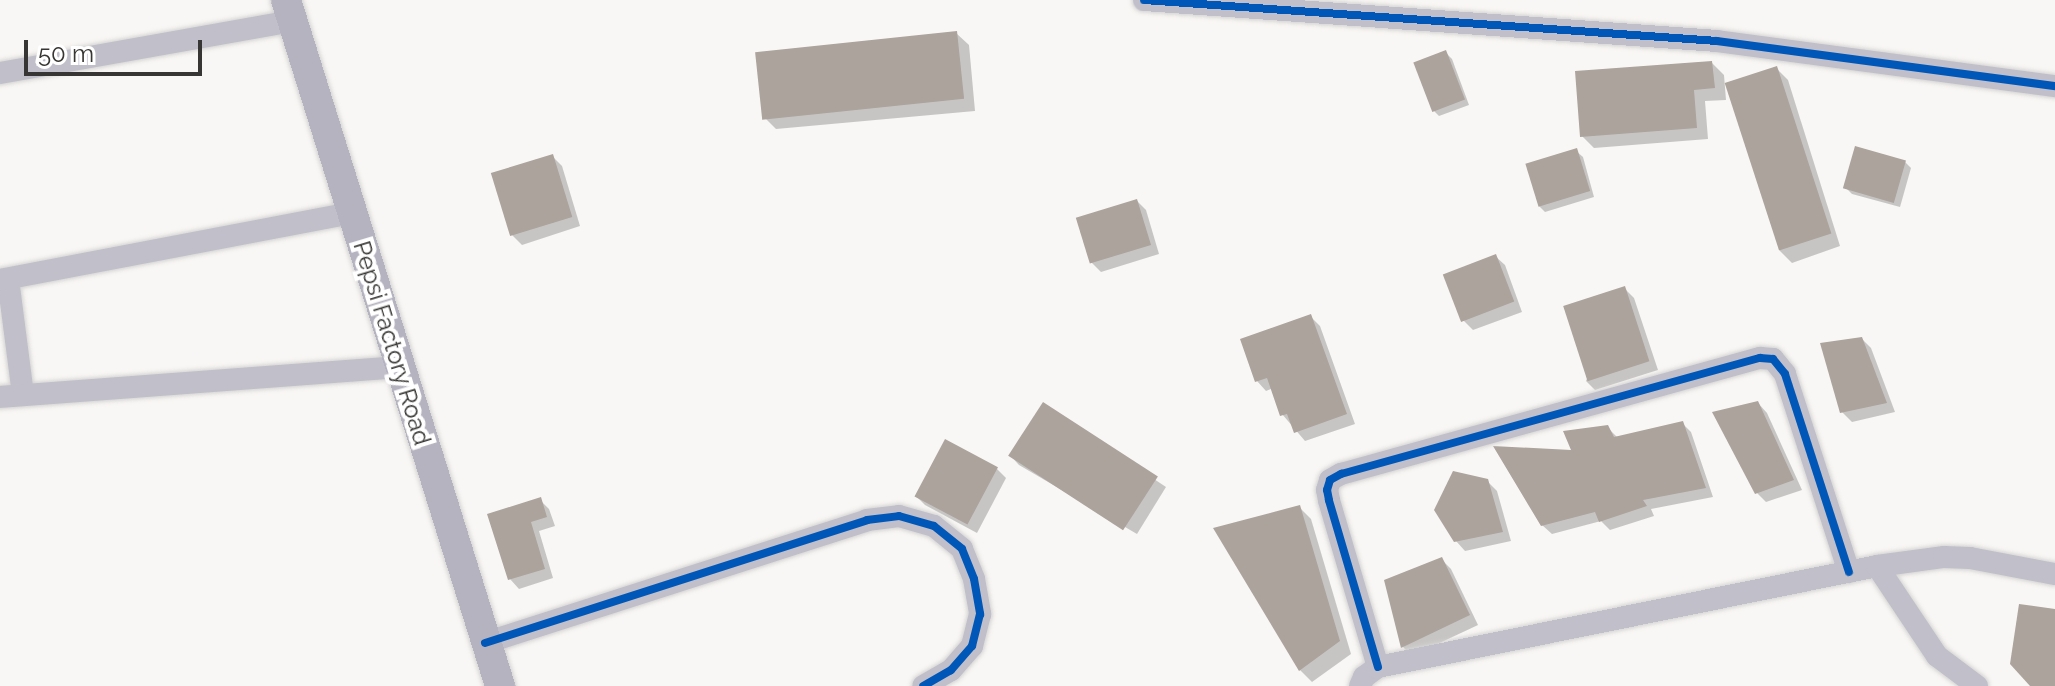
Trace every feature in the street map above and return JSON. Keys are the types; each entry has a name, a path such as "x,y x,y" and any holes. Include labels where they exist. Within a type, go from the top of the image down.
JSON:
{"main road":[{"name":"Pepsi Factory Road","path":"289,11 500,686"}],"street":[{"path":"1144,0 1717,41 2055,86"},
{"path":"0,73 289,11"},
{"path":"23,395 4,279 352,213"},
{"path":"1378,667 1329,500 1327,490 1330,480 1341,474 1760,358 1773,359 1785,374 1849,572"},
{"path":"0,397 399,367"},
{"path":"485,643 867,520 899,516 934,526 962,549 974,579 980,614 972,646 951,670 923,686"},
{"path":"1360,686 1364,677 1378,667 1877,566 1944,557 1970,558 2055,574"},
{"path":"1877,566 1937,656 1977,686"}],"building":[{"path":"957,31 964,99 762,120 755,52"},
{"path":"1446,50 1465,99 1432,112 1413,63"},
{"path":"1712,61 1715,88 1694,90 1697,128 1580,137 1575,71"},
{"path":"1777,66 1831,233 1779,250 1725,83"},
{"path":"1855,146 1906,161 1894,203 1843,188"},
{"path":"1577,148 1590,191 1539,207 1525,164"},
{"path":"553,154 572,217 510,236 491,173"},
{"path":"1137,199 1151,245 1090,264 1076,218"},
{"path":"1496,254 1514,302 1461,322 1443,274"},
{"path":"1625,286 1649,361 1588,381 1563,306"},
{"path":"1311,314 1347,414 1294,433 1287,414 1280,416 1267,378 1255,382 1240,339"},
{"path":"1862,337 1887,403 1840,413 1820,343"},
{"path":"1758,401 1794,480 1755,494 1712,412"},
{"path":"1043,402 1158,477 1123,530 1008,456"},
{"path":"1683,421 1706,488 1643,500 1647,506 1599,522 1595,512 1541,526 1493,446 1571,450 1563,431 1608,425 1614,437"},
{"path":"945,439 998,467 967,525 914,496"},
{"path":"1453,471 1488,479 1503,532 1454,542 1434,510"},
{"path":"541,497 547,517 531,522 545,569 508,580 487,514"},
{"path":"1300,505 1340,641 1299,671 1213,528"},
{"path":"1442,557 1470,615 1401,648 1384,580"},
{"path":"2019,604 2055,609 2055,686 2030,686 2010,664"}],"cycle path":[{"path":"1144,0 1717,41 2055,86"},
{"path":"1378,667 1329,500 1327,490 1330,480 1341,474 1760,358 1773,359 1785,374 1849,572"},
{"path":"485,643 867,520 899,516 934,526 962,549 974,579 980,614 972,646 951,670 923,686"}]}
